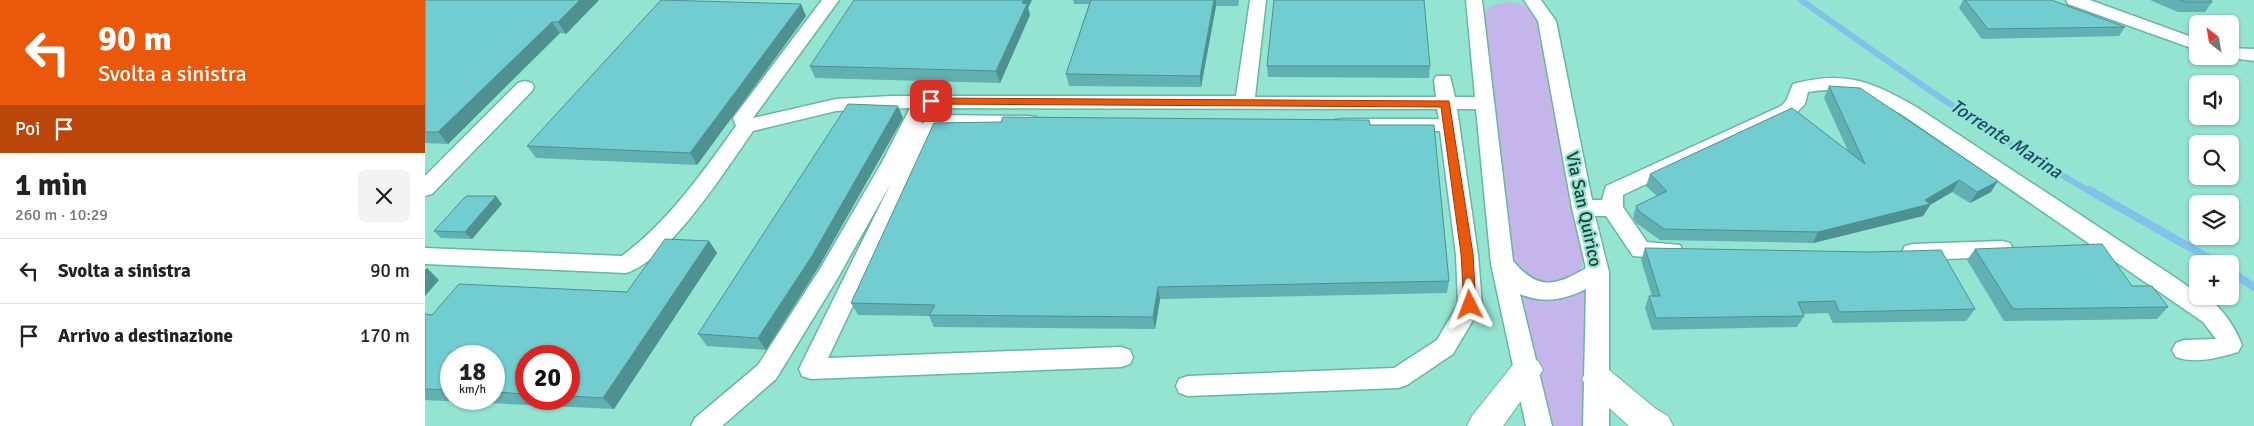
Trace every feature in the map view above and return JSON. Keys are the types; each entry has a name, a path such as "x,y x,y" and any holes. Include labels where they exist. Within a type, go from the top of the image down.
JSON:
{"highway":[{"path":"1484,426 1527,370"},
{"path":"1598,379 1644,419 1656,426"}],"street":[{"path":"746,126 743,118 831,0"},
{"path":"1245,103 1258,0"},
{"path":"2075,0 2189,42"},
{"name":"Via San Quirico","path":"1531,1 1547,21 1583,208 1598,272 1596,426"},
{"path":"1480,4 1485,103 1502,264 1539,426"},
{"path":"2239,54 2254,55"},
{"path":"1188,386 1398,378 1445,347 1470,305 1467,254 1443,80"},
{"path":"1689,251 1641,250 1612,208 1613,191 1788,110 1795,104 1800,88 1813,84 1854,86 1876,92 1911,112 2111,246 2211,316 2225,332 2230,345 2213,349 2184,350"},
{"path":"425,189 525,87"},
{"path":"704,426 767,372 828,275 891,164 923,102"},
{"path":"425,256 626,265 650,248 675,222 746,126 836,105 923,102 1245,103 1447,114"},
{"path":"1321,124 1447,114 1485,103"},
{"path":"1046,122 939,121 927,129 811,369 1121,358"},
{"path":"1583,208 1612,208"},
{"path":"2074,247 2111,246"},
{"path":"1893,253 2019,249"},
{"path":"1502,264 1511,276 1525,286 1543,292 1559,292 1575,286 1598,272"}],"shaded area":[{"path":"1507,2 1526,6 1540,20 1584,259 1578,275 1557,283 1549,284 1535,280 1511,262 1482,16 1490,6"},
{"path":"1515,287 1543,295 1560,297 1588,289 1586,426 1549,426"}],"building":[{"path":"425,0 580,0 558,22 552,22 438,132 425,132"},
{"path":"661,0 801,4 690,153 527,146"},
{"path":"854,0 1024,0 1022,3 1027,4 996,71 810,66"},
{"path":"1091,0 1214,0 1200,76 1066,74"},
{"path":"1274,0 1424,0 1430,66 1267,66"},
{"path":"1965,0 2053,0 2125,27 1988,29"},
{"path":"2180,0 2211,0 2212,2 2185,2"},
{"path":"1829,86 1860,88 1998,181 1977,192 1959,180 1925,200 1930,204 1818,232 1664,229 1640,212 1636,206 1667,191 1650,174 1792,108 1865,164"},
{"path":"848,104 898,106 812,256 758,338 698,334"},
{"path":"1003,117 1369,120 1370,125 1434,125 1449,281 1158,287 1153,317 929,315 935,305 851,303 934,123 1001,122"},
{"path":"466,196 496,196 465,232 434,231"},
{"path":"665,239 709,241 603,398 580,397 580,345 515,345 515,393 505,393 505,345 440,345 440,390 425,389 425,314 432,315 459,284 627,292"},
{"path":"2102,244 2132,286 2152,286 2168,307 2013,309 1975,249"},
{"path":"1645,248 1871,252 1941,250 1975,309 1839,312 1835,301 1798,302 1804,316 1656,318 1649,296 1660,296"}],"waterway":[{"name":"Torrente Marina","path":"1801,0 1980,124 2091,192"},
{"name":"Torrente Marina","path":"2089,190 2203,255"},
{"name":"Torrente Marina","path":"2239,277 2254,287"}],"route":[{"path":"931,101 1445,103 1467,254 1470,305"}]}
